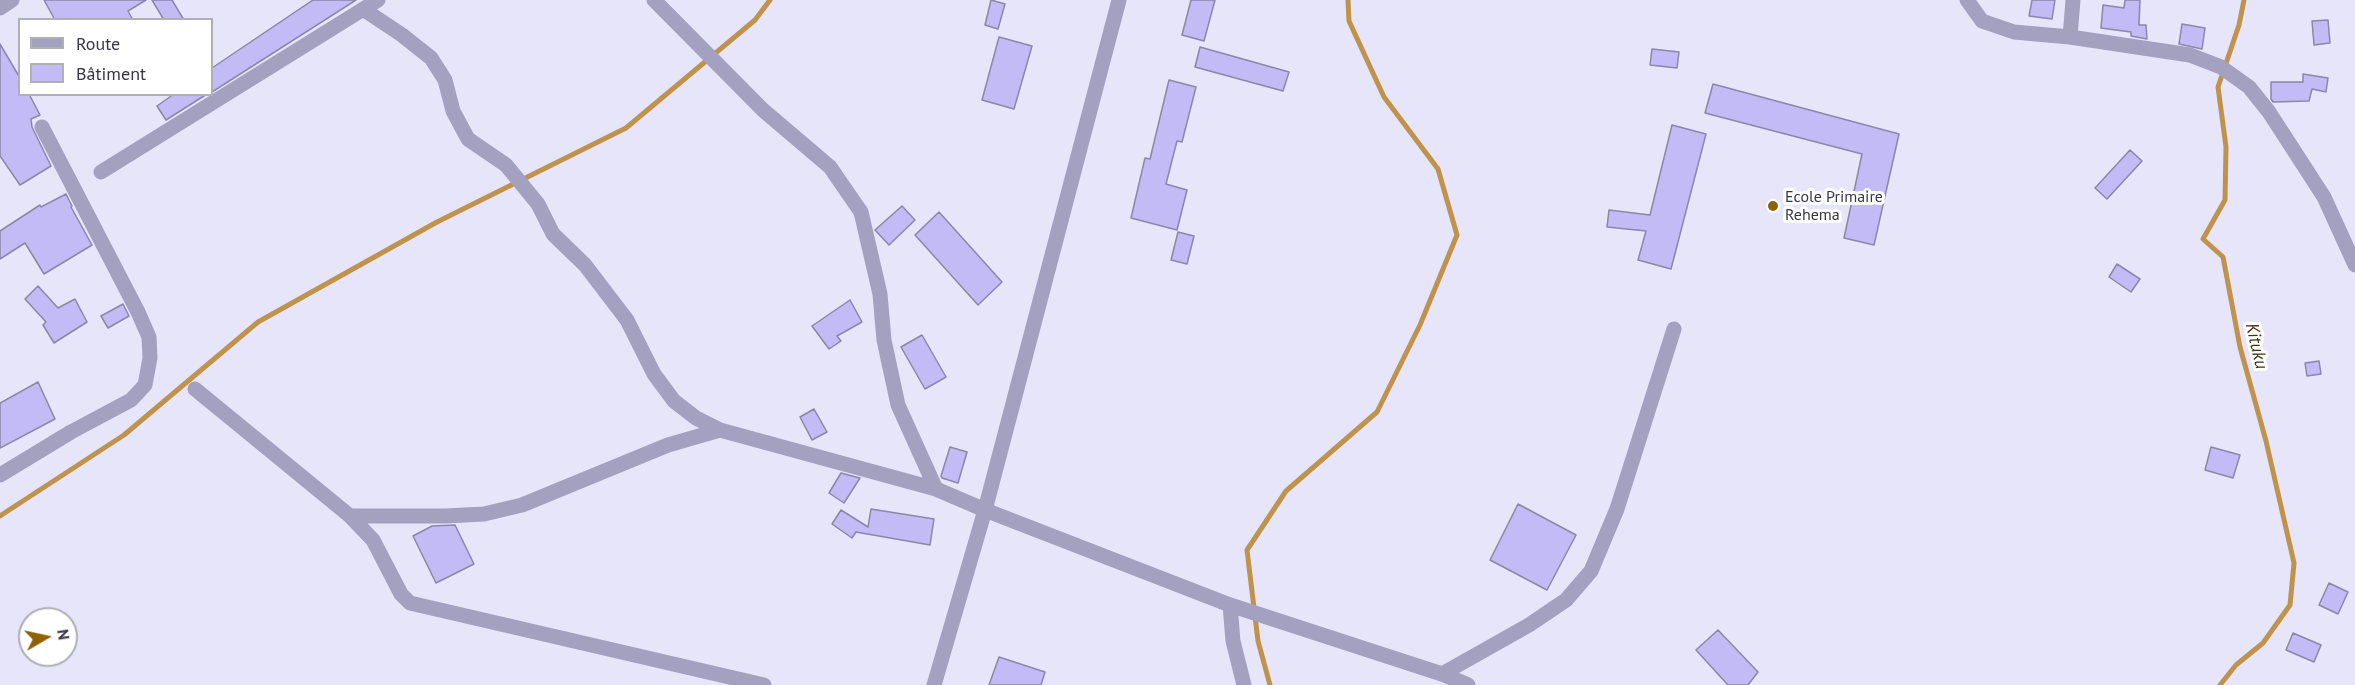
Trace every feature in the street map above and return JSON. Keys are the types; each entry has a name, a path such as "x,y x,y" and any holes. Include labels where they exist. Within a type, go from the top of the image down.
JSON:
{"street":[{"path":"0,8 12,0"},
{"path":"100,172 378,0"},
{"path":"654,0 763,110 830,167 861,212 880,294 884,340 898,405 936,489"},
{"path":"934,685 985,510 1119,0"},
{"path":"1967,0 1982,21 2014,32 2070,37 2190,56 2221,67 2249,87 2269,112 2324,197 2355,265"},
{"path":"2070,37 2073,0"},
{"path":"363,9 402,34 431,58 445,80 453,111 468,139 506,165 538,204 553,234 585,265 627,320 654,374 674,401 696,418 720,430 936,489 1230,605 1442,674 1468,685"},
{"path":"0,475 71,432 131,400 145,385 150,358 149,337 138,312 42,127"},
{"path":"1442,674 1528,625 1566,600 1591,572 1617,509 1674,329"},
{"path":"195,389 350,516 373,540 401,594 410,603 764,685"},
{"path":"350,516 484,514 522,505 668,445 720,430"},
{"path":"1230,605 1233,641 1244,685"}],"building":[{"path":"44,0 146,0 128,11 132,18 54,18"},
{"path":"152,0 172,0 183,18 163,18"},
{"path":"313,0 356,0 213,91 213,67"},
{"path":"991,0 1005,4 998,29 985,25"},
{"path":"1191,0 1215,0 1204,41 1182,35"},
{"path":"2032,0 2055,0 2052,19 2029,16"},
{"path":"2125,0 2140,0 2139,25 2146,25 2147,39 2131,36 2131,32 2101,28 2103,5 2124,8"},
{"path":"2328,20 2330,43 2314,45 2312,21"},
{"path":"2182,24 2205,28 2202,49 2179,44"},
{"path":"999,37 1032,46 1014,109 982,100"},
{"path":"0,44 18,75 18,96 30,96 40,115 31,119 32,127 51,166 20,185 0,156"},
{"path":"1200,47 1289,72 1283,91 1195,67"},
{"path":"1652,49 1679,52 1677,68 1650,65"},
{"path":"2303,74 2328,78 2326,92 2312,89 2309,101 2273,102 2271,82 2303,82"},
{"path":"1169,80 1196,87 1182,142 1177,141 1166,184 1187,190 1177,230 1131,218 1145,158 1150,159"},
{"path":"1713,84 1899,134 1874,245 1844,238 1862,154 1705,113"},
{"path":"171,96 204,96 166,120 157,106"},
{"path":"1672,125 1706,134 1671,269 1638,260 1646,231 1607,227 1609,210 1650,215"},
{"path":"2130,150 2142,161 2107,199 2095,188"},
{"path":"66,194 92,245 44,274 25,243 0,259 0,231 40,205 41,207"},
{"path":"902,206 915,220 889,245 875,230"},
{"path":"939,212 1002,282 978,305 915,235"},
{"path":"1178,232 1194,236 1187,264 1171,260"},
{"path":"2117,264 2140,279 2131,292 2109,277"},
{"path":"38,286 58,308 75,299 87,322 54,343 43,325 46,322 25,299"},
{"path":"850,300 862,322 837,336 841,341 829,349 812,326"},
{"path":"123,304 129,316 108,328 101,316"},
{"path":"922,335 946,377 925,389 901,347"},
{"path":"2319,361 2321,374 2307,376 2305,363"},
{"path":"38,382 55,419 0,448 0,403"},
{"path":"814,409 827,432 812,440 800,417"},
{"path":"950,447 967,452 958,483 941,476"},
{"path":"2211,447 2240,455 2233,478 2205,470"},
{"path":"841,473 860,478 844,503 829,493"},
{"path":"1518,504 1576,535 1547,590 1490,560"},
{"path":"871,509 934,519 930,545 856,532 852,538 832,524 841,510 868,527"},
{"path":"455,525 474,564 436,583 413,536 432,526"},
{"path":"2329,583 2348,592 2338,614 2319,605"},
{"path":"1718,630 1758,672 1748,685 1728,685 1696,650"},
{"path":"2293,633 2321,645 2314,662 2286,650"},
{"path":"999,657 1045,672 1041,685 989,685"}],"waterway":[{"path":"0,516 124,435 258,322 437,222 626,128 755,20 770,0"},
{"path":"1270,685 1258,641 1247,550 1286,491 1377,412 1420,325 1457,235 1438,169 1384,97 1349,21 1348,0"},
{"name":"Kituku","path":"2220,685 2236,665 2263,643 2290,605 2294,563 2266,441 2240,347 2223,257 2203,239 2225,200 2226,147 2218,87 2239,25 2244,0"}],"place":[{"name":"Ecole Primaire Rehema","path":"1773,206"}]}
